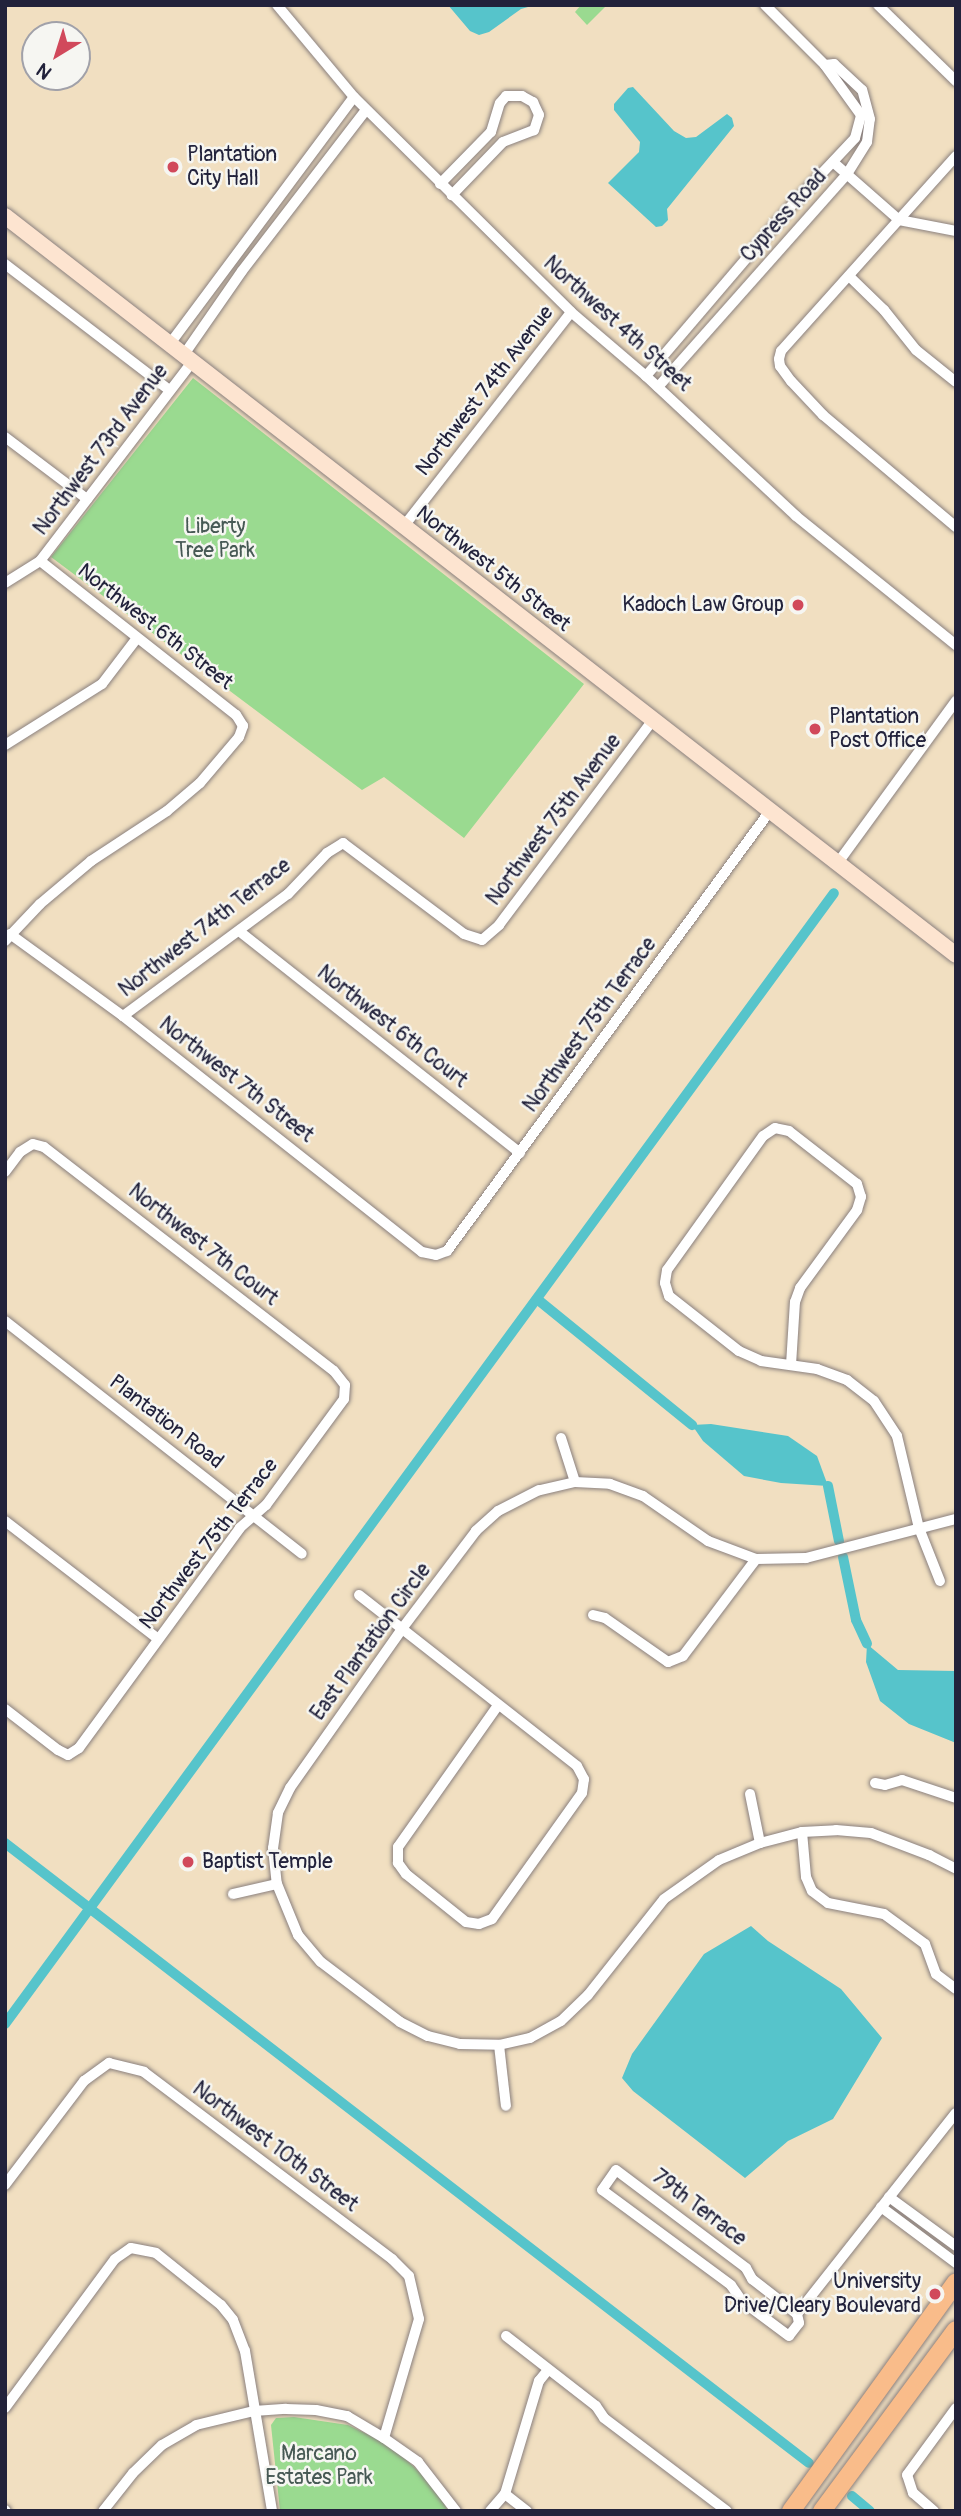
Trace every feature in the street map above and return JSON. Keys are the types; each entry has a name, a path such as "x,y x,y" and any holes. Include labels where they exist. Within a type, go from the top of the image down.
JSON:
{"main road":[{"path":"791,2511 956,2282"},
{"path":"822,2511 956,2330"}],"street":[{"name":"Northwest 4th Street","path":"277,5 366,110 571,312 646,376 796,516 956,645"},
{"name":"Cypress Road","path":"765,5 825,65 861,114 855,138 833,162"},
{"path":"881,6 956,81"},
{"name":"Cypress Road","path":"657,387 847,174 867,142 870,119 862,90 834,64 825,65"},
{"path":"440,184 491,132 500,103 506,96 522,96 533,102 539,115 534,130 503,142 452,195"},
{"name":"Northwest 73rd Avenue","path":"169,345 354,97"},
{"name":"Northwest 73rd Avenue","path":"5,583 40,561 169,390 242,271 366,110"},
{"path":"956,156 781,351 779,359 780,366 791,381 823,415 956,527"},
{"path":"646,376 794,203 833,162 899,220 956,231"},
{"name":"Northwest 5th Street","path":"5,216 956,955"},
{"path":"5,264 169,390"},
{"path":"849,276 884,310 916,350 956,382"},
{"name":"Northwest 74th Avenue","path":"404,526 571,312"},
{"path":"5,437 87,499"},
{"name":"Northwest 6th Street","path":"8,938 40,904 91,861 167,811 200,783 239,737 243,726 236,715 40,561"},
{"path":"5,745 102,684 137,638"},
{"path":"837,864 956,701"},
{"name":"Northwest 75th Avenue","path":"343,843 464,933 482,940 499,925 653,720"},
{"name":"Northwest 75th Terrace","path":"436,1255 447,1251 770,811"},
{"name":"Northwest 74th Terrace","path":"123,1016 168,980 288,894 327,853 343,843"},
{"name":"Northwest 6th Court","path":"239,931 520,1153"},
{"name":"Northwest 7th Street","path":"8,938 123,1016 422,1252 436,1255"},
{"path":"791,1364 795,1302 800,1288 858,1210 861,1196 857,1184 789,1131 775,1128 763,1136 667,1270 665,1283 669,1296 739,1351 761,1361 817,1369 846,1380 874,1401 897,1436 919,1528 940,1581"},
{"name":"Northwest 7th Court","path":"5,1172 20,1152 33,1144 44,1147 334,1371 345,1385"},
{"name":"Plantation Road","path":"5,1321 302,1553"},
{"name":"Northwest 75th Terrace","path":"5,1709 68,1755 79,1748 158,1639 253,1515 265,1505 344,1399 345,1385"},
{"path":"561,1438 575,1482"},
{"name":"East Plantation Circle","path":"956,1519 806,1558 755,1559 708,1541 643,1496 610,1485 575,1482 539,1490 498,1511 476,1531 402,1629 290,1788 278,1813 273,1848 277,1884 298,1935 321,1962 400,2022 428,2036 460,2044 499,2045 530,2038 561,2021 588,1995 664,1899 719,1860 760,1843 802,1832 836,1830 872,1833 929,1855 956,1869"},
{"path":"5,1521 158,1639"},
{"path":"593,1615 606,1618 668,1662 683,1656 755,1559"},
{"path":"359,1595 577,1766 584,1779 582,1793 492,1919 479,1924 466,1922 406,1874 398,1863 398,1847 498,1705"},
{"path":"875,1783 885,1785 902,1780 956,1798"},
{"path":"750,1794 760,1843"},
{"path":"802,1832 806,1878 812,1891 828,1903 884,1914 925,1944 936,1974 956,1989"},
{"path":"233,1894 277,1884"},
{"path":"499,2045 506,2106"},
{"name":"Northwest 10th Street","path":"5,2185 84,2081 109,2063 144,2072 392,2259 409,2276 419,2319 384,2438"},
{"path":"797,2314 956,2113"},
{"name":"79th Terrace","path":"616,2170 746,2268 752,2279 797,2314 799,2323 789,2336 742,2301 731,2284 602,2190 616,2170"},
{"path":"889,2197 956,2246"},
{"path":"881,2207 956,2263"},
{"path":"5,2408 115,2259 131,2249 156,2253 221,2305 233,2320 245,2351 272,2511"},
{"path":"506,2336 596,2406 604,2417 727,2511"},
{"path":"489,2511 505,2494 539,2381 548,2370"},
{"path":"934,2511 913,2493 907,2475 956,2408"},
{"path":"103,2511 133,2473 162,2445 196,2425 254,2412 316,2410 347,2416 418,2462 456,2511"},
{"path":"505,2494 527,2511"}],"green space":[{"path":"581,5 607,5 587,25 575,12"},
{"name":"Liberty Tree Park","path":"193,378 584,684 464,838 384,777 362,790 51,557"},
{"name":"Marcano Estates Park","path":"294,2417 348,2425 392,2446 437,2489 448,2511 280,2511 271,2425 276,2418"}],"water":[{"path":"448,5 535,5 521,9 489,32 479,35 470,31"},
{"path":"633,87 674,131 686,138 696,137 727,114 732,118 734,126 667,209 668,220 662,226 656,227 608,183 639,152 640,142 614,110 614,104 628,88"},
{"path":"711,1424 788,1436 817,1456 828,1486 781,1483 744,1476 703,1441 692,1425"},
{"path":"867,1644 898,1670 956,1671 956,1743 909,1724 880,1701 866,1662"},
{"path":"751,1926 768,1941 841,1989 882,2038 833,2119 788,2141 745,2178 633,2091 622,2078 632,2054 704,1954"}],"waterway":[{"path":"5,2024 834,893"},
{"path":"537,1299 692,1425"},
{"path":"828,1486 839,1541"},
{"path":"843,1557 856,1620 867,1644"},
{"path":"5,1843 809,2463"},
{"path":"852,2496 870,2511"}],"place":[{"name":"Plantation City Hall","path":"173,167"},
{"name":"Kadoch Law Group","path":"798,605"},
{"name":"Plantation Post Office","path":"815,729"},
{"name":"Baptist Temple","path":"188,1862"},
{"name":"University Drive/Cleary Boulevard","path":"935,2294"}]}
